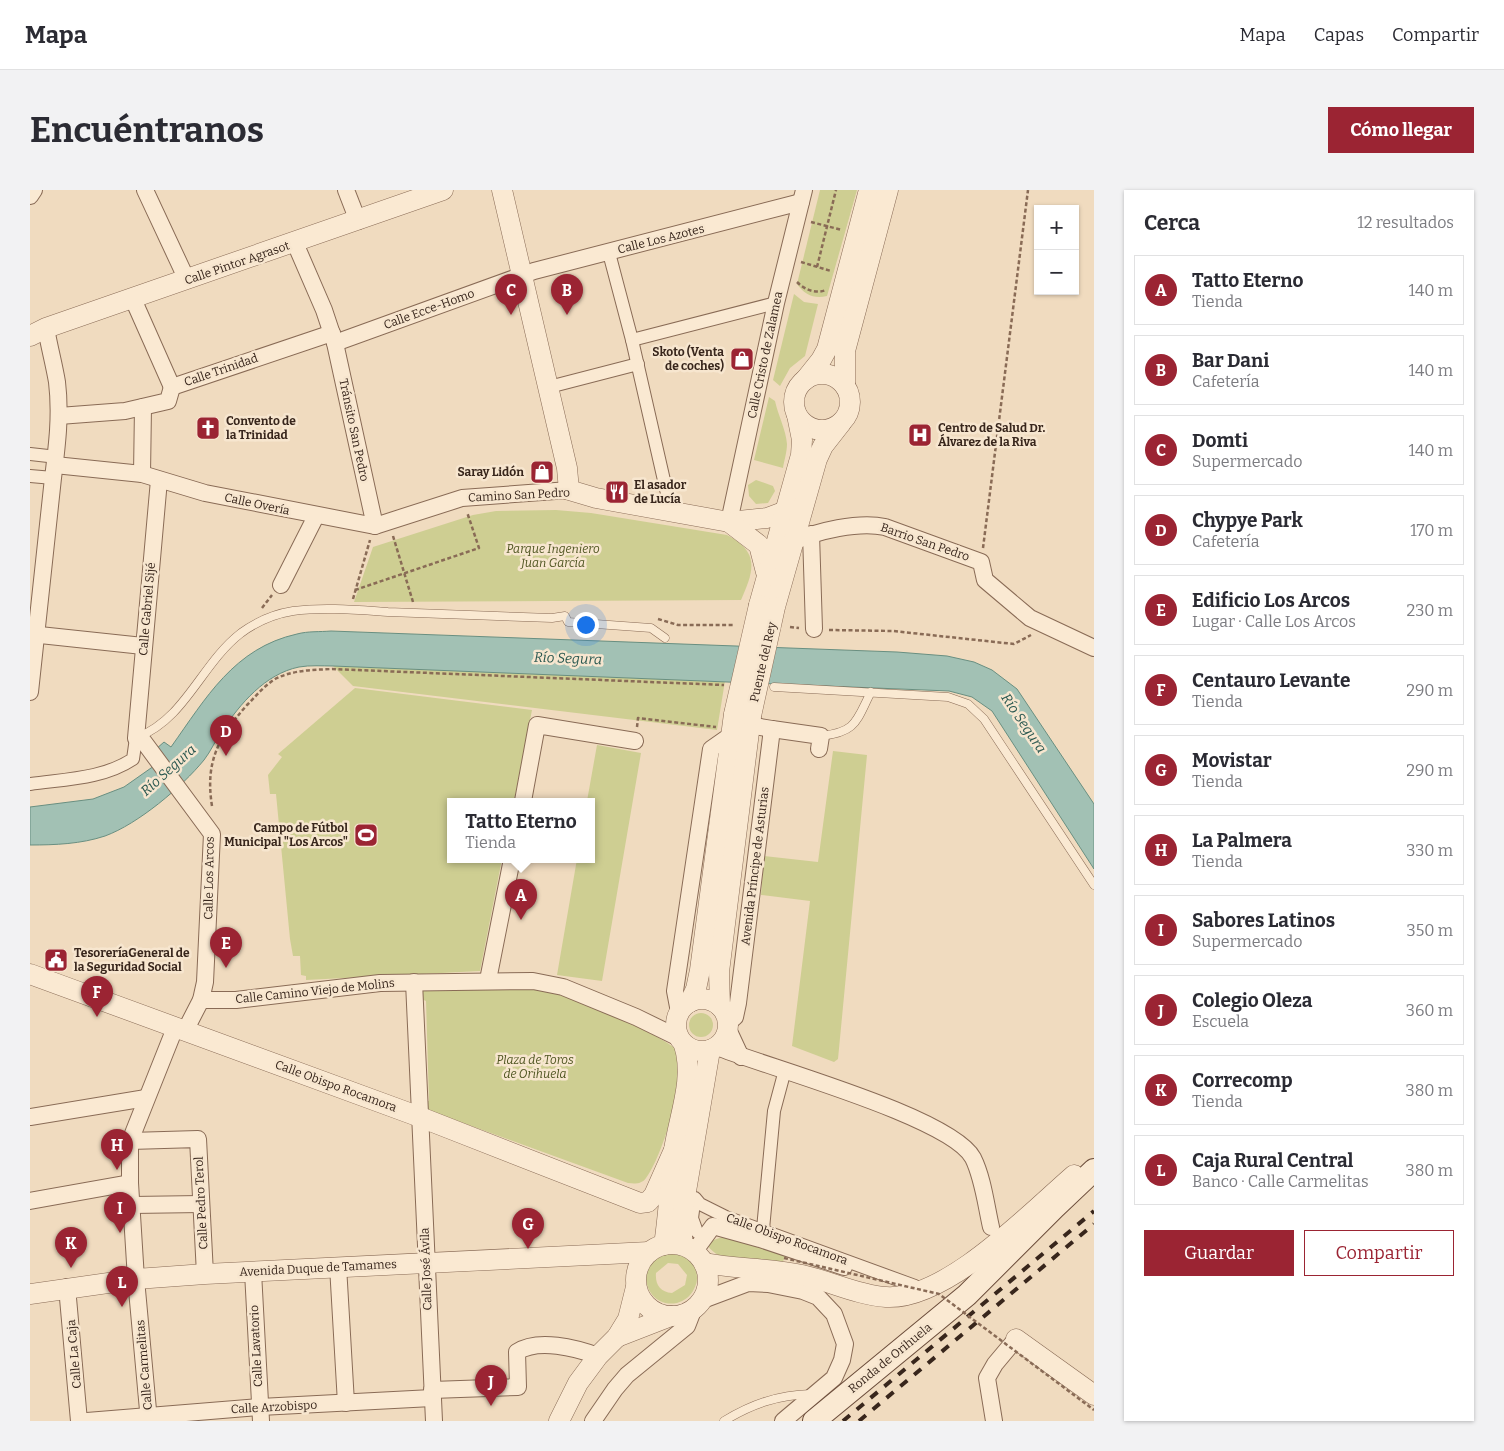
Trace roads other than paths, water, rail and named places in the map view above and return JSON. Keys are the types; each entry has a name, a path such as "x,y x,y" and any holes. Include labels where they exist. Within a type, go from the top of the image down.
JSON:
{"main road":[{"name":"Ronda de Orihuela","path":"814,1421 967,1295 1033,1217 1091,1165"}],"street":[{"path":"30,196 34,190"},
{"path":"145,190 187,280"},
{"path":"346,190 358,221"},
{"name":"Calle Pintor Agrasot","path":"34,334 443,190"},
{"path":"502,190 567,468 569,490"},
{"path":"766,573 801,455 802,440 794,396 821,360 827,348 869,190"},
{"path":"767,606 802,538 817,459 823,446 842,423 850,409 850,397 845,386 845,351 888,190"},
{"name":"Calle Los Azotes","path":"522,275 803,196"},
{"name":"Calle Cristo de Zalamea","path":"729,522 776,303 803,196"},
{"name":"Tránsito San Pedro","path":"294,243 334,338 382,524"},
{"path":"609,252 638,364 671,511"},
{"name":"Calle Ecce-Homo","path":"334,338 522,275"},
{"path":"133,299 172,387"},
{"path":"632,340 776,303"},
{"path":"30,692 33,635 55,467 59,416 57,381 34,334"},
{"name":"Calle Trinidad","path":"59,416 125,411 168,401 172,387 334,338"},
{"path":"548,388 638,364"},
{"path":"805,380 822,374 831,376 845,386"},
{"path":"142,474 143,407"},
{"path":"797,415 801,422 814,429 828,430 842,423"},
{"path":"30,454 55,467"},
{"path":"30,476 55,467"},
{"name":"Calle Overía","path":"55,467 142,474 205,493 316,516 382,524"},
{"name":"Calle Gabriel Sijé","path":"136,738 159,480"},
{"name":"Camino San Pedro","path":"382,524 462,498 569,490 596,498 729,522 767,518 783,512"},
{"path":"281,585 316,516"},
{"path":"729,522 759,546 766,573 767,606"},
{"name":"Barrio San Pedro","path":"802,538 876,525 981,562 985,580 1030,618 1094,648"},
{"path":"802,538 814,629"},
{"name":"Puente del Rey","path":"745,718 767,606"},
{"path":"33,635 143,646"},
{"path":"594,1421 615,1389 627,1375 687,1326 708,1283 682,1248 671,1195 674,1150 689,1060 681,1023 696,989 700,970 731,735 745,718 772,729 820,742"},
{"name":"Avenida Príncipe de Asturias","path":"745,718 718,972 725,1019 735,1017 738,1003 772,729"},
{"path":"524,798 537,725 635,741"},
{"path":"30,784 91,776 120,767 133,759 136,738"},
{"name":"Calle Los Arcos","path":"130,1142 146,1098 180,1030 201,1000 205,982 212,834 144,742 136,738"},
{"path":"488,980 511,863"},
{"name":"Calle Camino Viejo de Molins","path":"201,1000 236,1000 380,982 488,980 550,983 636,1017 663,1024 681,1023"},
{"name":"Calle Obispo Rocamora","path":"36,981 180,1030 420,1117 640,1203 648,1202 654,1195 674,1150"},
{"name":"Calle José Ávila","path":"414,982 434,1421"},
{"path":"681,1023 705,999 725,1019 741,1057"},
{"path":"682,1248 684,1197 713,1049 723,1041 725,1019"},
{"path":"681,1023 696,1051 713,1049 785,1070 839,1088 933,1126 954,1140 972,1156 991,1227"},
{"path":"763,1229 774,1111 785,1070"},
{"path":"30,1117 146,1098"},
{"name":"Calle Pedro Terol","path":"130,1142 198,1139 205,1274"},
{"name":"Calle Carmelitas","path":"130,1142 130,1183 136,1279 148,1418"},
{"name":"Avenida Duque de Tamames","path":"30,1294 67,1287 136,1279 205,1274 606,1254 682,1248 748,1270 802,1275 864,1294 888,1297 908,1295 936,1285 969,1266 1091,1165"},
{"path":"30,1201 130,1183"},
{"name":"Calle Obispo Rocamora","path":"682,1248 692,1218 695,1198 706,1208 915,1286"},
{"path":"132,1205 201,1204"},
{"name":"Calle Obispo Rocamora","path":"682,1248 713,1226 760,1239 844,1267"},
{"path":"559,1421 578,1383 598,1356 617,1337 628,1319 637,1278 682,1248"},
{"name":"Avenida Duque de Tamames","path":"606,1254 637,1278"},
{"path":"338,1266 346,1402"},
{"name":"Calle Lavatorio","path":"253,1272 260,1414"},
{"path":"637,1278 639,1295 648,1308 663,1315 671,1316"},
{"path":"617,1337 671,1316 683,1314 697,1305 748,1283 784,1286 818,1297 834,1314 845,1344 842,1360 834,1378 783,1421"},
{"name":"Calle La Caja","path":"67,1287 79,1421"},
{"path":"994,1421 987,1378 995,1364 1016,1339 1094,1396"},
{"name":"Calle Arzobispo","path":"86,1421 260,1414 346,1402 518,1387 517,1352 525,1347 569,1346 598,1356"}],"lane":[{"path":"136,738 154,731 167,721 222,651 256,623 292,611 349,610 552,618 565,616 568,622 651,628 664,638"},
{"path":"774,687 948,697 968,704 984,719 1005,749 1094,885"},
{"path":"820,742 840,734 854,725 870,692"},
{"path":"724,1421 743,1409 766,1400 791,1395 816,1394"}],"water":[{"name":"Río Segura","path":"331,631 897,652 947,656 974,662 992,670 1017,689 1094,804 1094,869 992,711 972,697 949,691 333,666 299,667 275,676 264,683 237,711 195,771 159,804 131,823 105,836 87,841 30,845 30,807 93,799 124,787 161,761 156,749 164,742 171,747 210,693 223,677 239,663 275,641 301,633"}],"railway":[{"path":"843,1421 1094,1211"},
{"path":"859,1421 1094,1224"}],"place":[{"name":"Domti","path":"511,315"},
{"name":"Bar Dani","path":"567,315"},
{"name":"Skoto (Venta de coches)","path":"742,359"},
{"name":"Convento de la Trinidad","path":"208,428"},
{"name":"Centro de Salud Dr. Álvarez de la Riva","path":"920,435"},
{"name":"Saray Lidón","path":"542,472"},
{"name":"El asador de Lucía","path":"617,492"},
{"name":"Chypye Park","path":"226,756"},
{"name":"Campo de Fútbol Municipal \"Los Arcos\"","path":"366,835"},
{"name":"Tatto Eterno","path":"521,920"},
{"name":"TesoreríaGeneral de la Seguridad Social","path":"56,960"},
{"name":"Edificio Los Arcos","path":"226,968"},
{"name":"Centauro Levante","path":"97,1017"},
{"name":"La Palmera","path":"117,1170"},
{"name":"Sabores Latinos","path":"120,1233"},
{"name":"Movistar","path":"528,1249"},
{"name":"Correcomp","path":"71,1268"},
{"name":"Caja Rural Central","path":"122,1307"},
{"name":"Colegio Oleza","path":"491,1406"}],"park label":[{"name":"Parque Ingeniero Juan García","path":"553,556"},
{"name":"Plaza de Toros de Orihuela","path":"535,1067"}]}
